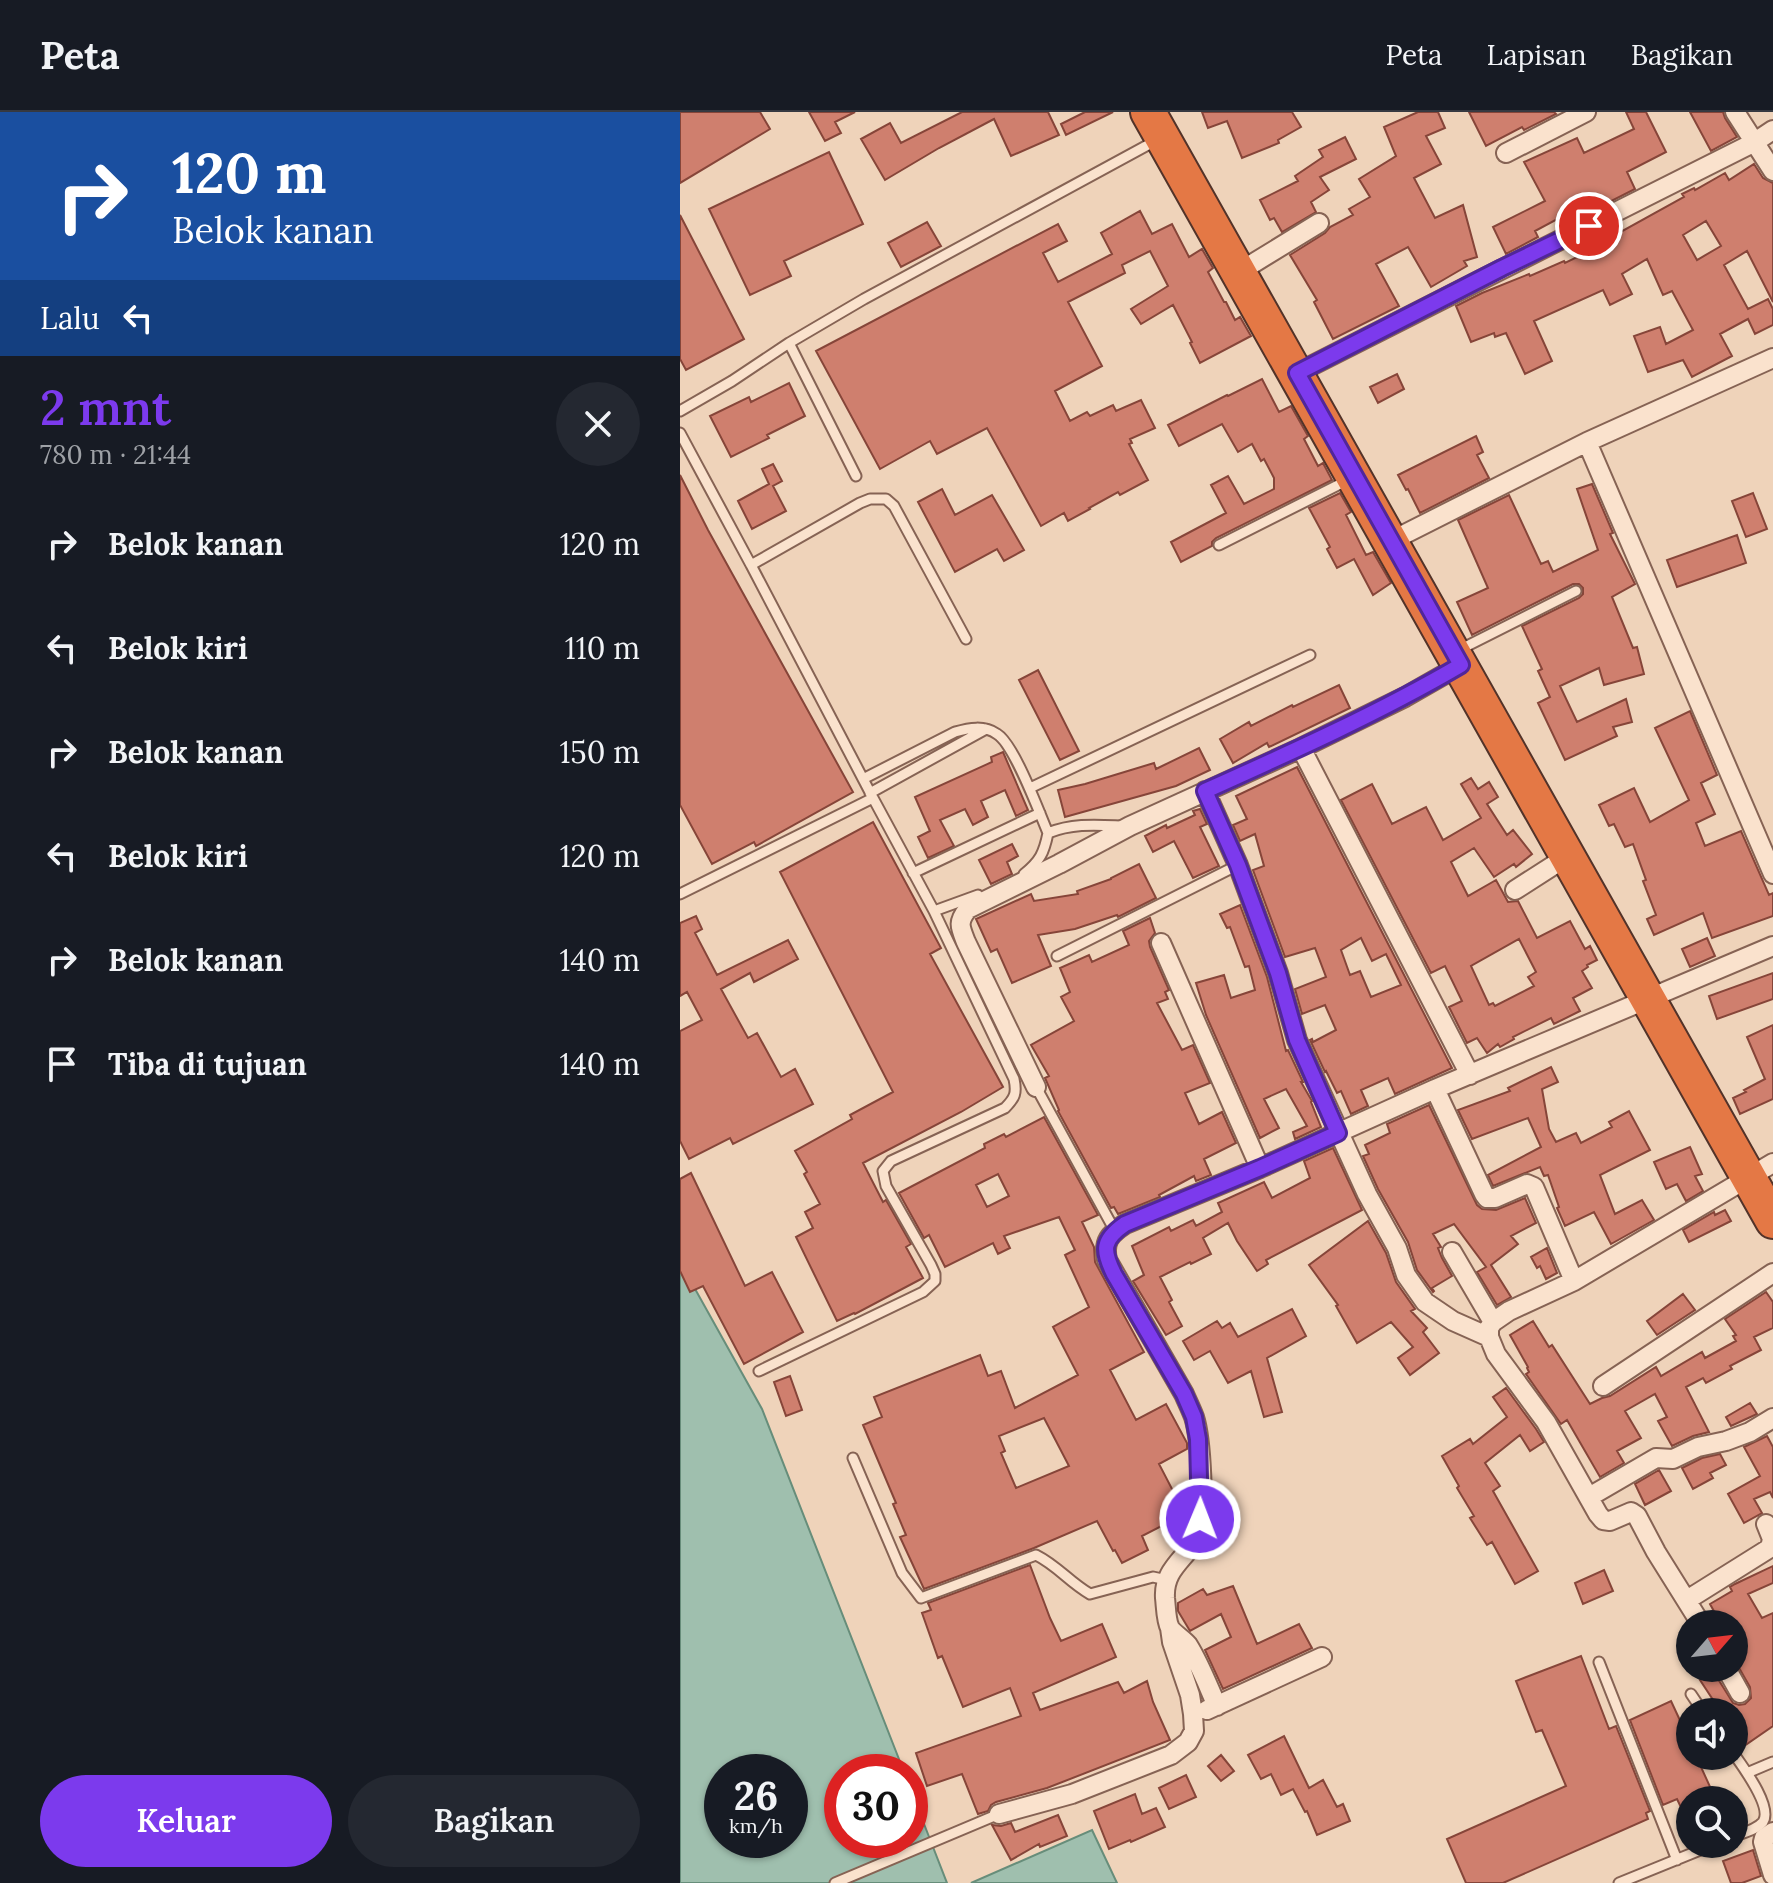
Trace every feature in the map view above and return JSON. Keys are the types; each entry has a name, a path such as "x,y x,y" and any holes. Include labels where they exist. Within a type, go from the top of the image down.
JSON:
{"highway":[{"path":"1156,124 1648,998 1760,1170 1773,1221"}],"street":[{"path":"1506,153 1586,112"},
{"path":"1735,112 1773,171"},
{"path":"1297,373 1755,142 1773,130"},
{"path":"1239,272 1319,223"},
{"path":"1391,541 1587,442 1773,358"},
{"path":"1587,442 1773,874"},
{"path":"1036,1087 961,929 960,918 968,909 1130,826 1405,697 1458,659"},
{"path":"1301,748 1470,1075"},
{"path":"1205,791 1238,865 1278,973 1297,1040 1367,1194 1397,1248 1406,1275 1425,1302 1453,1321 1491,1329"},
{"path":"1515,890 1568,856"},
{"path":"1161,943 1260,1168"},
{"path":"999,1814 1072,1794 1171,1755 1188,1742 1194,1731 1190,1695 1172,1642 1165,1594 1167,1580 1198,1535 1201,1484 1198,1439 1194,1417 1184,1394 1107,1260 1105,1249 1115,1231 1435,1089 1773,946"},
{"path":"1435,1089 1487,1198 1495,1198 1527,1184 1534,1187 1574,1281"},
{"path":"1491,1329 1509,1311 1574,1281 1760,1170"},
{"path":"1452,1252 1491,1329 1496,1354 1558,1440 1603,1520 1610,1521 1631,1512 1637,1516 1669,1575 1693,1610"},
{"path":"1603,1386 1773,1273"},
{"path":"1589,1497 1656,1458 1673,1459 1698,1447 1726,1441 1750,1432 1773,1418"},
{"path":"1687,1600 1770,1548 1772,1539 1766,1524"},
{"path":"1170,1628 1187,1645 1217,1706"},
{"path":"1193,1714 1322,1657"},
{"path":"1734,1682 1740,1693"},
{"path":"1773,1832 1763,1842 1773,1875"}],"lane":[{"path":"680,411 1156,124"},
{"path":"789,343 856,476"},
{"path":"680,433 934,911 1017,1091 1005,1108 891,1161 883,1171 886,1186 935,1274 935,1281 930,1287 759,1371"},
{"path":"1219,545 1354,477"},
{"path":"751,565 860,503 878,497 886,499 894,506 966,639"},
{"path":"1458,659 1576,591"},
{"path":"1030,788 1310,655"},
{"path":"863,779 968,728 986,729 998,734 1007,743 1048,833 1044,852 1035,865 1019,877 934,911"},
{"path":"680,894 871,796 986,729"},
{"path":"913,873 1040,813"},
{"path":"1048,833 1078,825 1130,826"},
{"path":"1057,956 1238,865"},
{"path":"1036,1087 1115,1231"},
{"path":"853,1458 902,1573 921,1598 1036,1555 1052,1563 1076,1586 1090,1594 1153,1577 1167,1580"},
{"path":"1599,1662 1677,1860"},
{"path":"1691,1694 1694,1698"},
{"path":"1747,1773 1773,1762"},
{"path":"1745,1770 1765,1804 1766,1818 1748,1831"},
{"path":"835,1883 999,1814"},
{"path":"1619,1883 1682,1858"}],"shaded area":[{"path":"680,1262 762,1409 897,1754 824,1754 824,1858 928,1858 928,1834 947,1883 680,1883"},
{"path":"1092,1830 1117,1883 971,1883"}],"building":[{"path":"680,112 760,112 770,129 680,183"},
{"path":"809,112 855,112 835,122 841,133 825,141"},
{"path":"962,112 1048,112 1059,135 1011,156 994,119 885,180 861,139 890,123 901,143"},
{"path":"1085,112 1113,112 1066,135 1061,124"},
{"path":"1202,112 1292,112 1301,127 1278,140 1279,143 1242,158 1227,121 1208,128"},
{"path":"1418,112 1438,112 1445,128 1426,136 1441,164 1414,178 1435,218 1463,205 1477,257 1464,261 1467,266 1431,287 1408,247 1376,264 1399,306 1333,339 1314,302 1317,300 1290,255 1353,215 1349,209 1370,197 1359,179 1396,156 1384,127"},
{"path":"1469,112 1554,112 1556,114 1486,146"},
{"path":"1626,112 1646,112 1666,152 1627,172 1635,189 1578,218 1574,210 1535,231 1538,237 1506,254 1493,227 1545,201 1524,162 1577,138 1584,153 1634,129"},
{"path":"1690,112 1723,112 1737,137 1711,151"},
{"path":"1345,137 1356,159 1320,177 1329,190 1311,202 1316,212 1282,232 1274,218 1270,220 1260,200 1298,181 1295,176 1323,157 1319,150"},
{"path":"829,152 863,224 784,261 791,276 750,295 709,209"},
{"path":"1754,164 1763,178 1773,183 1773,302 1747,251 1724,265 1748,309 1768,299 1773,309 1773,325 1755,334 1748,319 1720,334 1732,356 1692,377 1683,360 1648,372 1634,336 1660,327 1666,344 1693,330 1672,291 1663,295 1647,259 1622,274 1632,294 1610,305 1603,290 1534,321 1552,361 1525,374 1506,333 1495,337 1494,333 1471,342 1456,306 1529,274 1565,263 1608,242 1606,240 1684,197 1682,194 1725,173 1729,180","holes":["1706,221 1721,246 1697,260 1683,235"]},
{"path":"1140,211 1152,234 1172,224 1189,257 1202,249 1213,268 1208,272 1224,302 1235,320 1240,317 1251,336 1200,363 1173,305 1141,324 1131,309 1168,286 1150,251 1122,265 1125,273 1068,302 1102,366 1055,391 1070,421 1087,412 1090,416 1113,405 1116,411 1141,400 1155,428 1130,439 1132,443 1129,444 1148,480 1120,495 1118,492 1068,521 1064,513 1041,526 987,428 937,454 930,441 880,469 816,351 1058,224 1067,241 1043,253 1058,282 1112,254 1101,233"},
{"path":"680,215 744,339 686,370 680,359"},
{"path":"927,222 941,246 901,267 888,243"},
{"path":"1397,374 1404,389 1378,403 1370,387"},
{"path":"1262,379 1279,412 1291,406 1308,436 1304,439 1318,466 1323,463 1332,480 1216,538 1212,546 1181,562 1171,542 1226,513 1211,485 1228,476 1244,504 1274,489 1274,478 1252,444 1238,452 1222,424 1179,446 1168,425"},
{"path":"789,383 805,416 731,457 710,416 749,397 751,402"},
{"path":"1476,436 1483,452 1477,455 1489,478 1420,513 1398,475"},
{"path":"773,464 782,481 773,486 786,511 752,529 738,501 769,484 762,469"},
{"path":"680,475 853,792 756,846 754,842 712,864 680,805"},
{"path":"1592,484 1613,533 1610,534 1635,584 1612,597 1633,648 1637,647 1644,674 1604,685 1599,668 1560,686 1577,722 1626,699 1632,722 1613,727 1617,736 1565,760 1538,703 1550,697 1538,671 1542,669 1522,626 1579,598 1583,588 1573,584 1472,635 1457,602 1488,588 1458,520 1509,495 1541,564 1548,561 1553,572 1598,550 1577,489"},
{"path":"942,489 955,515 992,495 1024,550 1004,561 997,549 955,572 918,502"},
{"path":"1340,493 1351,512 1346,515 1366,555 1373,552 1391,583 1373,595 1354,559 1337,568 1327,549 1330,547 1309,508"},
{"path":"1753,493 1767,529 1746,537 1732,501"},
{"path":"1737,535 1746,563 1677,587 1667,560"},
{"path":"1038,670 1079,751 1060,760 1019,680"},
{"path":"1339,685 1350,708 1269,747 1267,743 1233,763 1220,739 1249,722 1251,726"},
{"path":"1690,711 1717,775 1701,783 1715,814 1696,823 1705,846 1741,831 1769,895 1773,893 1773,916 1712,938 1703,913 1654,935 1647,919 1656,915 1633,844 1625,847 1614,824 1609,826 1599,805 1634,788 1650,822 1689,800 1655,728"},
{"path":"1199,748 1210,770 1176,786 1065,817 1058,790 1154,763 1156,769"},
{"path":"1003,752 1028,810 1016,816 1005,790 981,801 988,817 973,825 965,809 940,820 954,846 928,858 918,837 930,831 915,797 992,762 991,757"},
{"path":"1297,767 1452,1068 1395,1094 1388,1078 1361,1090 1368,1106 1351,1114 1310,1040 1313,1042 1336,1030 1325,1005 1302,1014 1295,989 1326,977 1315,948 1285,957 1253,870 1264,866 1255,834 1240,841 1233,825 1247,819 1236,796","holes":["1361,938 1372,961 1386,954 1401,985 1371,997 1360,971 1350,975 1341,950"]},
{"path":"1471,778 1478,789 1489,782 1498,797 1487,804 1507,835 1513,830 1532,854 1516,867 1514,864 1494,877 1474,848 1451,862 1468,896 1496,880 1508,902 1518,901 1537,938 1570,921 1585,949 1590,946 1597,960 1582,971 1592,988 1573,998 1580,1011 1554,1024 1551,1018 1500,1047 1498,1044 1487,1053 1477,1038 1467,1043 1449,1007 1462,1001 1445,966 1431,973 1341,800 1372,784 1392,824 1426,807 1443,840 1481,818 1461,784","holes":["1519,939 1536,972 1528,977 1534,986 1495,1006 1493,1003 1489,1005 1471,966"]},
{"path":"1200,809 1207,824 1200,827 1219,866 1193,878 1174,841 1153,852 1145,836 1195,815 1193,811"},
{"path":"873,822 941,948 930,954 1003,1087 863,1163 883,1202 886,1200 911,1244 906,1247 923,1278 837,1321 796,1237 813,1228 805,1212 820,1204 795,1151 852,1119 850,1115 893,1092 780,872"},
{"path":"1012,844 1018,856 1007,862 1012,874 991,884 979,860"},
{"path":"1139,864 1156,898 1118,917 1038,935 1051,966 1012,983 997,949 991,952 976,919 1031,894 1034,901 1078,894 1077,891 1111,879"},
{"path":"1240,905 1267,977 1286,1051 1312,1101 1321,1127 1295,1139 1293,1132 1307,1126 1286,1089 1264,1099 1279,1128 1260,1138 1206,1015 1196,983 1224,975 1231,998 1255,990 1249,966 1245,967 1230,927 1227,928 1220,914"},
{"path":"696,916 702,929 695,933 717,975 788,940 798,959 754,982 750,973 721,989 748,1038 757,1033 781,1077 795,1069 813,1104 733,1144 730,1138 689,1159 680,1141 680,1031 702,1020 687,992 680,996 680,923"},
{"path":"1150,918 1155,933 1149,941 1150,947 1169,990 1165,992 1168,999 1157,1003 1182,1050 1193,1045 1210,1083 1185,1093 1199,1124 1222,1112 1236,1143 1204,1159 1211,1175 1196,1181 1194,1176 1160,1197 1118,1214 1114,1207 1111,1208 1058,1111 1045,1078 1049,1076 1031,1045 1074,1021 1061,997 1070,992 1060,968 1089,955 1092,962 1129,945 1123,931"},
{"path":"1707,938 1715,956 1690,967 1682,949"},
{"path":"1773,973 1773,999 1717,1019 1709,996"},
{"path":"1773,1025 1773,1099 1740,1114 1733,1098 1765,1079 1747,1037"},
{"path":"1551,1067 1558,1082 1542,1089 1549,1129 1556,1142 1576,1133 1581,1143 1612,1127 1609,1122 1629,1111 1650,1150 1600,1175 1615,1214 1642,1200 1654,1220 1611,1244 1594,1212 1565,1226 1548,1175 1544,1176 1540,1167 1493,1186 1488,1175 1541,1147 1528,1118 1472,1139 1458,1110 1510,1091 1508,1088"},
{"path":"1429,1105 1477,1205 1482,1209 1496,1210 1525,1198 1536,1223 1511,1236 1518,1244 1491,1265 1511,1297 1497,1305 1477,1272 1486,1267 1454,1224 1433,1234 1452,1276 1432,1288 1433,1292 1417,1270 1408,1242 1363,1156 1369,1154 1365,1145 1390,1133 1387,1124"},
{"path":"1044,1117 1098,1215 1082,1222 1094,1247 1095,1262 1144,1352 1110,1370 1136,1420 1166,1404 1187,1443 1187,1449 1159,1464 1185,1514 1142,1536 1148,1550 1122,1563 1097,1521 924,1589 900,1537 906,1535 893,1504 896,1503 863,1425 882,1417 874,1397 980,1355 988,1376 1001,1371 1015,1408 1078,1375 1053,1327 1089,1307 1065,1255 1075,1250 1059,1217 1004,1236 1010,1248 998,1254 993,1243 945,1267 929,1235 924,1238 899,1193 985,1148 984,1144 1004,1134 1006,1137","holes":["998,1174 1009,1196 987,1207 976,1185","1044,1418 1069,1466 1016,1488 1001,1453 1005,1451 999,1436"]},
{"path":"1690,1147 1702,1174 1695,1176 1703,1191 1686,1201 1677,1184 1666,1189 1654,1162"},
{"path":"1333,1148 1362,1210 1266,1260 1268,1264 1257,1271 1228,1223 1203,1238 1211,1254 1160,1277 1182,1326 1166,1335 1133,1281 1144,1275 1132,1246 1169,1227 1171,1231 1193,1220 1196,1226 1222,1212 1218,1203 1264,1182 1272,1198 1310,1178 1304,1161"},
{"path":"691,1173 745,1286 772,1272 803,1332 744,1364 703,1286 690,1292 680,1271 680,1179"},
{"path":"1725,1210 1731,1221 1689,1242 1683,1230 1714,1212 1715,1215"},
{"path":"1368,1221 1386,1253 1396,1282 1415,1309 1411,1311 1427,1328 1423,1332 1439,1353 1410,1375 1398,1358 1413,1347 1391,1322 1357,1343 1338,1305 1309,1265"},
{"path":"1547,1248 1557,1273 1546,1279 1531,1257"},
{"path":"1766,1292 1773,1302 1773,1328 1754,1337 1761,1350 1706,1383 1703,1378 1686,1387 1709,1432 1672,1446 1658,1421 1667,1417 1655,1394 1625,1411 1641,1438 1617,1451 1624,1463 1600,1477 1567,1420 1561,1424 1526,1374 1528,1367 1510,1335 1533,1321 1590,1404 1610,1396 1656,1367 1661,1376 1702,1352 1705,1358 1736,1341 1733,1336 1736,1335 1725,1319"},
{"path":"1683,1294 1695,1310 1657,1335 1647,1321"},
{"path":"1292,1309 1306,1336 1267,1358 1282,1412 1264,1417 1251,1371 1228,1383 1210,1351 1194,1360 1183,1341 1217,1321 1222,1328 1230,1323 1238,1337"},
{"path":"790,1376 802,1410 786,1416 774,1382"},
{"path":"1506,1388 1544,1442 1530,1451 1520,1435 1485,1463 1500,1486 1493,1491 1538,1571 1515,1584 1492,1542 1487,1545 1470,1518 1474,1516 1442,1456 1470,1439 1473,1444 1507,1417 1493,1397"},
{"path":"1750,1403 1757,1414 1731,1426 1726,1417"},
{"path":"1767,1436 1773,1447 1773,1498 1770,1492 1754,1499 1762,1513 1744,1523 1728,1494 1760,1476 1744,1447"},
{"path":"1720,1454 1726,1465 1710,1473 1713,1478 1693,1489 1682,1468 1702,1458"},
{"path":"1659,1470 1671,1491 1645,1505 1635,1484"},
{"path":"1030,1565 1061,1641 1102,1624 1116,1657 1033,1693 1040,1710 1118,1682 1124,1693 1147,1681 1170,1740 1047,1788 996,1802 988,1811 978,1814 962,1774 928,1786 928,1754 916,1753 1021,1716 1010,1688 963,1707 942,1656 938,1658 922,1613 931,1610 928,1603"},
{"path":"1773,1566 1773,1583 1748,1594 1762,1618 1773,1613 1773,1726 1748,1743 1748,1701 1751,1698 1747,1682 1748,1610 1713,1610 1710,1604 1732,1591 1730,1587"},
{"path":"1604,1570 1613,1591 1583,1604 1575,1583"},
{"path":"1233,1586 1257,1644 1299,1624 1312,1648 1223,1689 1205,1650 1231,1637 1221,1614 1190,1631 1178,1611 1178,1603 1203,1589 1207,1595"},
{"path":"1581,1656 1609,1729 1616,1726 1650,1811 1646,1813 1648,1819 1503,1883 1466,1883 1447,1839 1566,1786 1542,1730 1536,1732 1516,1681"},
{"path":"1701,1682 1720,1682 1730,1698 1712,1698"},
{"path":"1671,1701 1676,1712 1676,1770 1702,1770 1710,1786 1676,1786 1676,1799 1663,1805 1630,1720"},
{"path":"1284,1736 1309,1788 1323,1780 1337,1807 1343,1804 1350,1821 1317,1835 1293,1789 1281,1795 1271,1774 1261,1779 1248,1755"},
{"path":"1221,1755 1234,1771 1221,1781 1208,1766"},
{"path":"1186,1775 1196,1797 1169,1809 1159,1788"},
{"path":"1135,1794 1142,1814 1156,1808 1165,1827 1109,1849 1094,1811"},
{"path":"1058,1815 1067,1836 1040,1847 1039,1844 1011,1860 992,1825 1011,1823 1015,1832"},
{"path":"1753,1850 1761,1876 1742,1883 1731,1883 1723,1861 1748,1858 1748,1852"}],"route":[{"path":"1200,1519 1201,1484 1194,1417 1184,1394 1114,1274 1105,1249 1115,1231 1125,1224 1338,1133 1297,1040 1278,973 1238,865 1205,791 1379,710 1461,665 1297,373 1589,226"}]}
